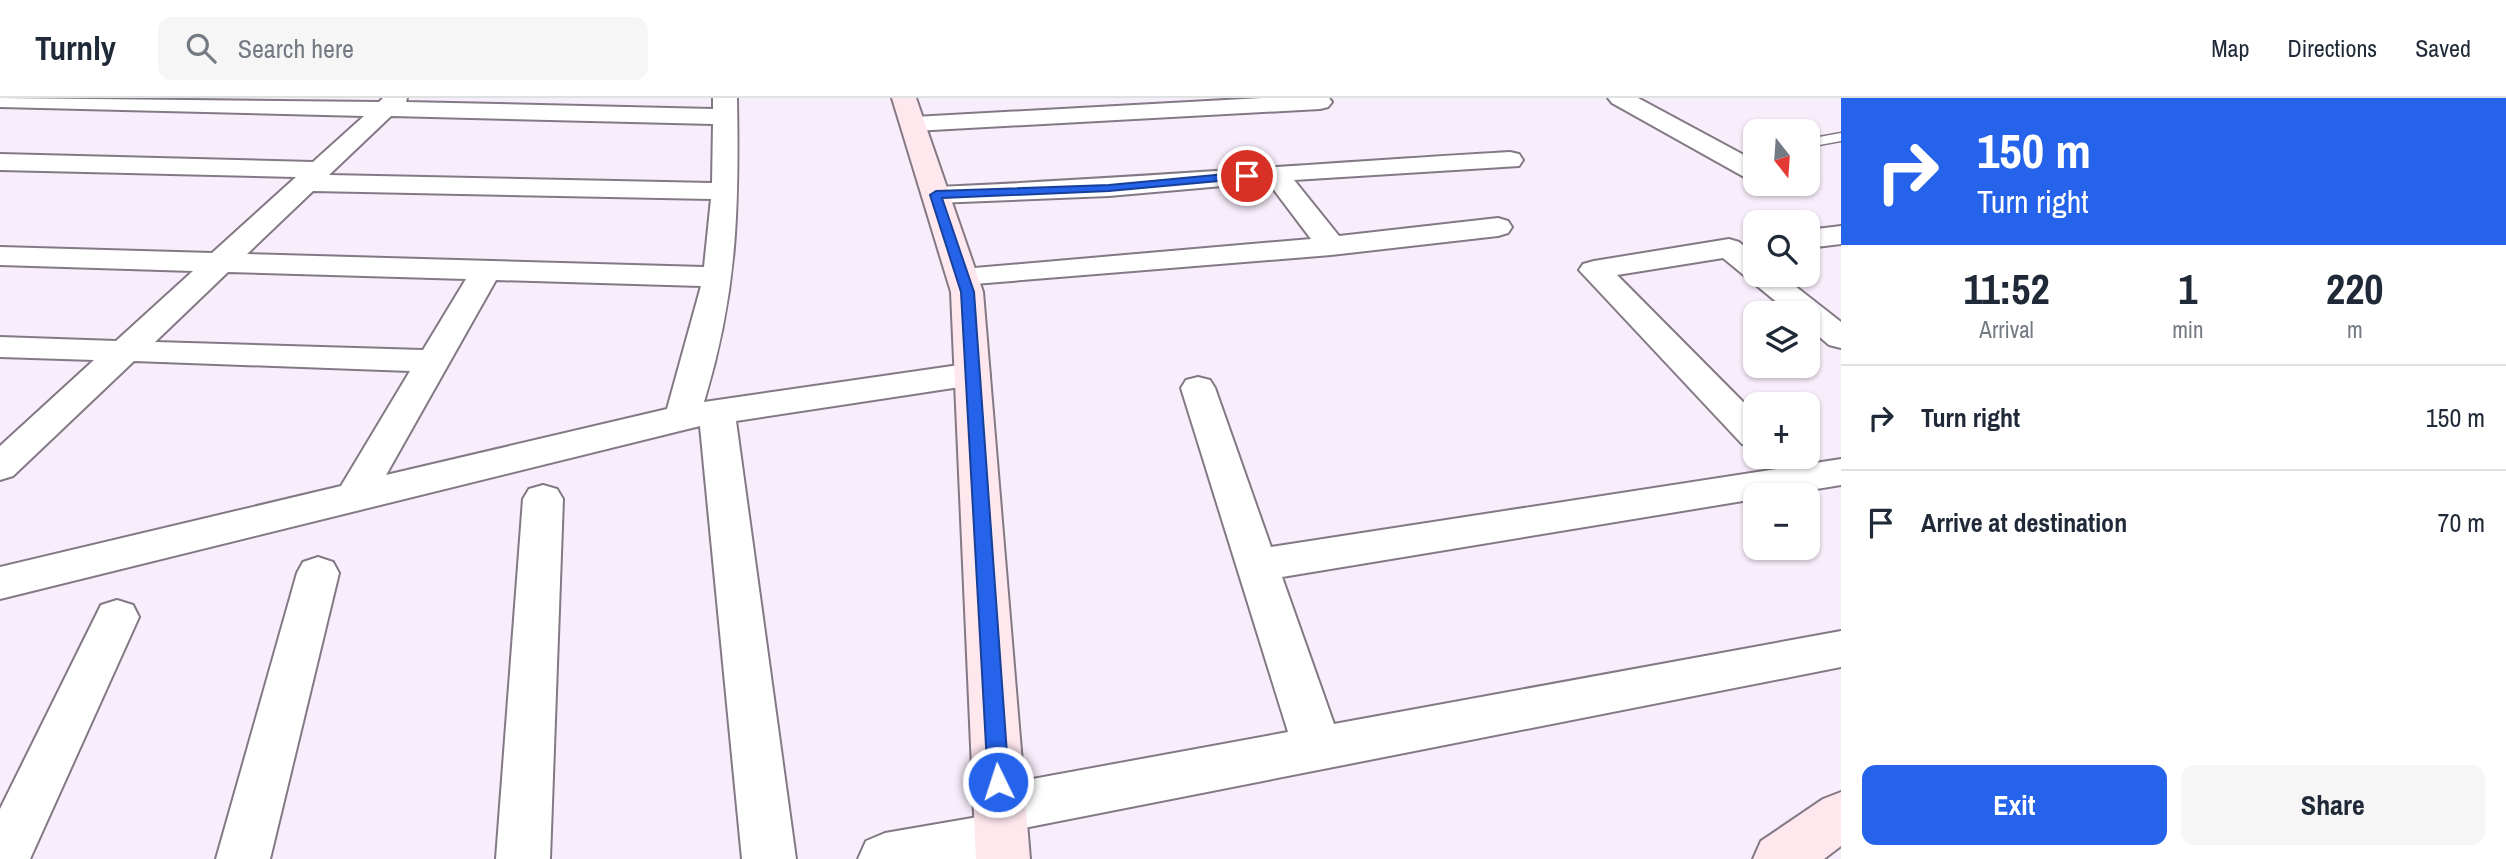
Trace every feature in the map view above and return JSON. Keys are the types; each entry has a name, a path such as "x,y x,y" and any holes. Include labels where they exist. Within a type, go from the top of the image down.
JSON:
{"street":[{"path":"1620,98 1743,165"},
{"path":"0,100 725,107 724,191 718,277 701,355 700,415 769,859"},
{"path":"1002,836 967,292 909,111 1320,102"},
{"path":"0,467 391,103"},
{"path":"936,195 1109,188 1275,173 1510,160"},
{"path":"0,162 313,177 724,191"},
{"path":"1275,173 1331,246"},
{"path":"962,276 1331,246 1497,227"},
{"path":"1820,238 1841,235"},
{"path":"1742,247 1594,270 1743,423"},
{"path":"0,256 718,277"},
{"path":"354,497 486,270"},
{"path":"1777,287 1841,338"},
{"path":"0,347 433,361"},
{"path":"0,583 700,415 973,374"},
{"path":"1198,388 1318,749"},
{"path":"1257,565 1841,472"},
{"path":"523,859 543,499"},
{"path":"243,859 318,573"},
{"path":"3,859 117,617"},
{"path":"885,859 1002,836 1318,749 1841,649"},
{"path":"1780,859 1841,816"}],"lane":[{"path":"1820,141 1841,137"}],"route":[{"path":"998,782 967,292 936,195 1109,188 1247,176"}]}
